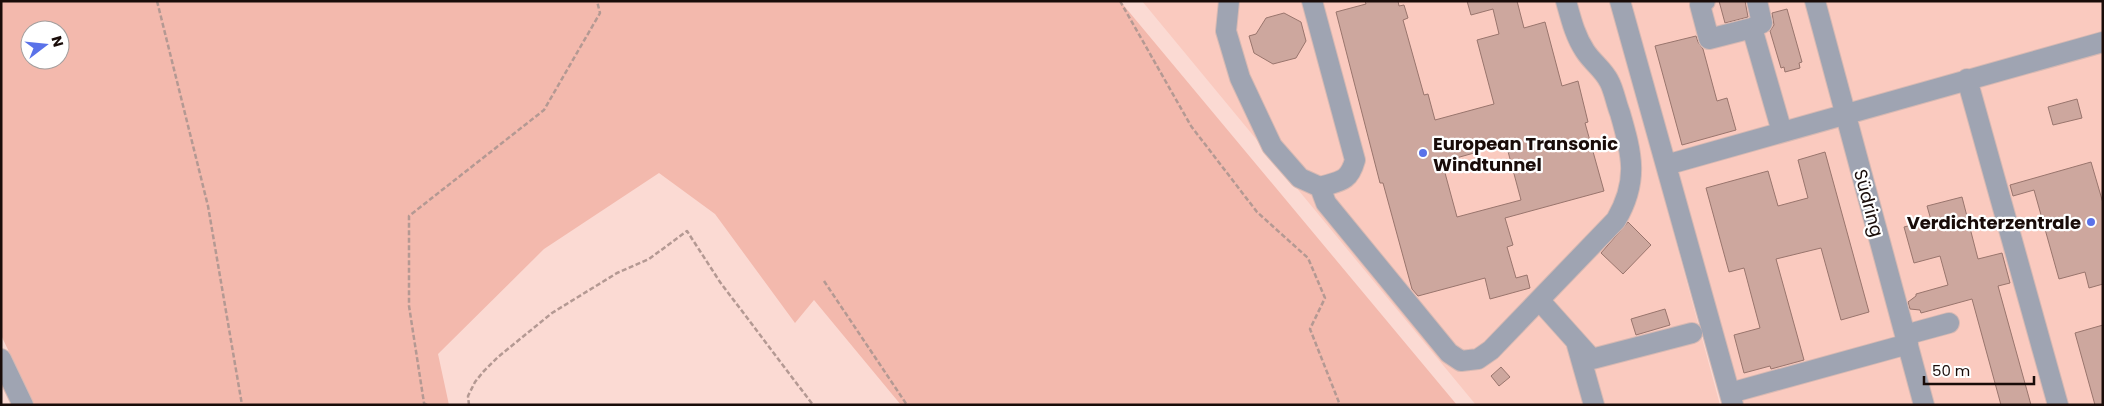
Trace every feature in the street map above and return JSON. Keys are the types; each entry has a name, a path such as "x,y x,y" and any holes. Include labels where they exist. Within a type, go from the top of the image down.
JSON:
{"lane":[{"path":"1229,1 1226,31 1240,78 1272,146 1300,178 1320,187 1341,181 1351,172 1355,160 1312,1"},
{"path":"1320,187 1326,203 1343,225 1450,353 1461,361 1478,359 1491,350 1616,220 1628,196 1632,176 1632,157 1610,82 1601,68 1586,53 1575,33 1566,1"},
{"path":"1620,1 1731,399 1949,323"},
{"path":"1705,1 1700,5 1709,39 1752,28 1762,23 1756,1"},
{"name":"Südring","path":"1814,1 1924,405"},
{"path":"1752,28 1782,132"},
{"path":"1666,165 1845,113 2103,42"},
{"path":"1967,79 2058,405"},
{"path":"1540,301 1577,344 1592,358 1692,333"},
{"path":"1577,344 1594,405"},
{"path":"1,359 23,405"}],"path":[{"path":"157,1 208,206 242,405"},
{"path":"427,405 424,403 409,306 409,216 544,110 600,14 597,1"},
{"path":"1120,1 1191,126 1257,212 1308,258 1325,298 1310,329 1340,405"},
{"path":"469,405 468,396 483,372 498,357 552,313 617,273 649,259 687,231 720,282 813,405"},
{"path":"824,281 907,405"}],"shaded area":[{"path":"1,1 1120,1 1457,405 901,405 814,300 795,323 715,214 659,173 544,249 438,354 449,405 34,405 1,335"},
{"path":"1142,1 2103,1 2103,405 1722,405 1620,34 1720,405 1476,405"}],"building":[{"name":"European Transonic Windtunnel","path":"1365,1 1398,1 1399,6 1404,5 1408,18 1403,20 1424,95 1428,94 1435,120 1494,104 1477,40 1499,34 1493,9 1471,15 1467,1 1517,1 1524,28 1545,22 1562,86 1578,81 1588,122 1585,123 1604,191 1505,218 1513,245 1507,247 1516,278 1527,275 1530,288 1490,299 1485,278 1418,296 1412,289 1383,183 1380,183 1336,12 1366,4","holes":["1506,144 1521,200 1457,217 1442,162"]},
{"path":"1719,1 1745,1 1748,17 1725,23"},
{"path":"1787,9 1802,62 1799,63 1800,68 1785,72 1784,67 1781,68 1770,31 1774,25 1772,13"},
{"path":"1284,13 1301,22 1306,41 1296,58 1273,64 1254,53 1249,36 1256,34 1266,18"},
{"path":"1696,36 1703,49 1717,101 1727,98 1736,130 1682,145 1655,46"},
{"path":"2077,99 2082,118 2053,125 2048,107"},
{"path":"1825,152 1869,312 1841,320 1821,248 1776,259 1804,360 1771,369 1770,366 1744,373 1734,335 1760,328 1744,268 1729,272 1706,188 1768,171 1778,206 1808,198 1798,160"},
{"name":"Verdichterzentrale","path":"2091,162 2103,203 2103,284 2089,288 2085,272 2059,279 2034,190 2013,196 2010,185"},
{"path":"1962,197 1978,259 2002,253 2010,283 1998,286 2031,405 2001,405 1972,299 1921,313 1920,310 1910,309 1908,302 1916,294 1948,285 1940,256 1914,263 1904,227 1931,220 1927,206"},
{"path":"1628,222 1651,245 1623,274 1601,253"},
{"path":"1665,309 1670,325 1636,335 1631,319"},
{"path":"2103,325 2103,405 2095,405 2075,333"},
{"path":"1501,367 1510,377 1499,386 1491,376"}],"place":[{"name":"European Transonic Windtunnel","path":"1423,153"},
{"name":"Verdichterzentrale","path":"2091,222"}]}
